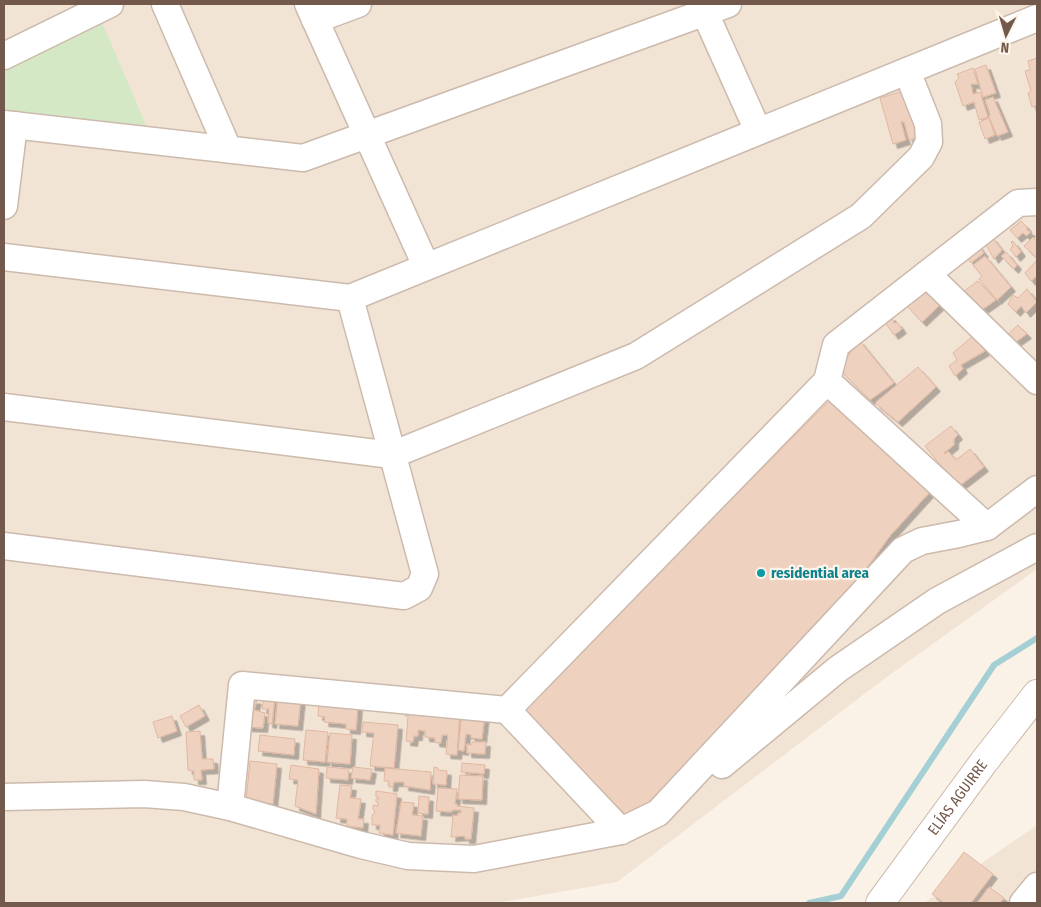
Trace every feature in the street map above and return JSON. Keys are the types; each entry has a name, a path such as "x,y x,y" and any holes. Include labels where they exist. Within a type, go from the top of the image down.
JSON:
{"street":[{"path":"4,56 110,4"},
{"path":"165,4 228,149"},
{"path":"358,4 311,12 426,266"},
{"path":"4,206 9,124 303,158 711,7 758,131"},
{"path":"4,258 350,298 1037,18"},
{"path":"4,407 392,455 636,356 861,216 921,157 929,142 928,124 907,71"},
{"path":"507,710 826,381 836,345 1018,204 1037,202"},
{"path":"927,274 1037,381"},
{"path":"10,552 404,596 419,588 425,574 350,298"},
{"path":"826,381 987,527"},
{"path":"658,813 903,550 922,541 987,527 1037,489"},
{"path":"4,798 144,794 184,797 230,807 362,845 408,856 474,859 621,831 680,800 838,669 937,601 1037,547"},
{"path":"230,807 242,685 507,710 621,831"},
{"name":"ELÍAS AGUIRRE","path":"880,903 983,763 1037,694"},
{"path":"1023,903 1037,886"}],"shaded area":[{"path":"4,4 1037,4 1037,569 884,679 617,882 496,903 4,903"},
{"path":"1037,825 1037,903 924,903"}],"green space":[{"path":"102,22 148,130 4,114 4,68"}],"building":[{"path":"1037,58 1037,105 1032,107 1028,93 1031,91 1025,71 1030,70 1028,61"},
{"path":"986,65 996,93 983,97 975,69"},
{"path":"973,68 978,84 971,84 973,94 980,92 988,117 979,120 974,102 963,106 955,82 959,78 957,74"},
{"path":"906,90 919,137 909,140 904,122 901,122 906,140 893,144 880,98"},
{"path":"993,97 1008,132 997,136 989,117 990,114 985,100"},
{"path":"989,118 995,135 985,139 979,122"},
{"path":"1021,221 1027,227 1027,230 1031,232 1026,236 1023,233 1017,238 1010,230"},
{"path":"992,237 1002,250 994,259 985,243"},
{"path":"1033,237 1037,242 1037,258 1024,246"},
{"path":"1013,241 1021,252 1016,257 1010,249 1013,246 1011,242"},
{"path":"978,245 984,253 971,263 965,254"},
{"path":"1006,252 1017,265 1014,269 1001,256"},
{"path":"985,256 1011,287 997,300 979,279 982,276 973,265"},
{"path":"1037,260 1037,276 1031,281 1025,273"},
{"path":"978,281 996,300 979,312 960,294"},
{"path":"927,288 941,304 922,322 907,306"},
{"path":"1027,289 1037,302 1026,313 1021,306 1016,312 1008,304 1013,295 1018,298"},
{"path":"891,316 894,323 897,322 902,329 894,335 883,320"},
{"path":"1018,325 1027,334 1010,346 1004,338"},
{"path":"974,335 985,351 961,365 963,369 955,376 949,366 957,360 953,353"},
{"path":"859,340 894,383 870,400 839,369"},
{"path":"918,367 936,387 898,422 875,403"},
{"name":"residential area","path":"835,395 929,493 890,536 837,609 653,805 626,815 521,711"},
{"path":"951,426 958,435 954,439 954,445 944,453 948,451 956,460 970,449 984,467 958,487 925,446"},
{"path":"278,695 301,697 298,726 275,724"},
{"path":"264,696 275,697 272,724 268,723 269,709 262,709"},
{"path":"250,699 257,700 254,710 265,713 263,728 247,727"},
{"path":"319,702 358,705 356,730 346,729 346,724 324,722 325,717 318,716"},
{"path":"406,704 460,710 457,755 446,754 448,735 442,735 441,743 435,742 435,738 425,737 425,731 418,730 418,736 414,736 413,742 406,741 408,716 405,716"},
{"path":"199,705 205,716 186,727 180,716"},
{"path":"462,712 485,713 482,739 471,738 471,735 466,734 464,751 458,750"},
{"path":"172,716 177,731 158,738 153,722"},
{"path":"363,722 398,725 394,768 370,766 374,733 362,732"},
{"path":"306,730 328,732 325,762 303,760"},
{"path":"200,731 202,759 213,759 214,769 201,770 202,780 194,780 194,771 188,770 186,732"},
{"path":"330,733 352,735 350,764 327,762"},
{"path":"260,735 295,739 294,755 258,751"},
{"path":"472,742 486,742 485,754 467,753 467,744 472,745"},
{"path":"250,761 277,764 273,804 246,802"},
{"path":"462,763 485,765 484,774 461,772"},
{"path":"291,765 319,769 316,814 295,806 298,780 289,779"},
{"path":"327,767 349,769 348,780 326,778"},
{"path":"353,767 372,769 370,780 351,778"},
{"path":"434,767 438,768 438,770 447,771 446,785 433,784"},
{"path":"385,768 431,772 430,790 404,786 404,782 394,782 393,787 389,787 389,781 384,781"},
{"path":"460,775 483,776 482,800 458,799"},
{"path":"340,785 352,786 350,798 361,799 358,819 364,819 363,828 347,826 347,819 336,818"},
{"path":"438,788 457,789 455,804 457,806 474,808 471,839 465,839 465,836 451,837 453,815 458,816 461,810 452,810 452,812 436,811"},
{"path":"376,791 397,794 393,835 379,833 380,825 372,825 372,815 375,812 373,805 378,806 376,799 379,799 376,797"},
{"path":"419,796 429,797 428,814 418,813"},
{"path":"401,802 414,803 412,815 423,816 421,836 396,833"},
{"path":"964,852 993,874 971,903 944,903 932,894"},
{"path":"989,887 1004,898 1000,903 977,903"}],"waterway":[{"path":"809,903 841,896 994,665 1037,638"}],"place":[{"name":"residential area","path":"761,573"}]}
